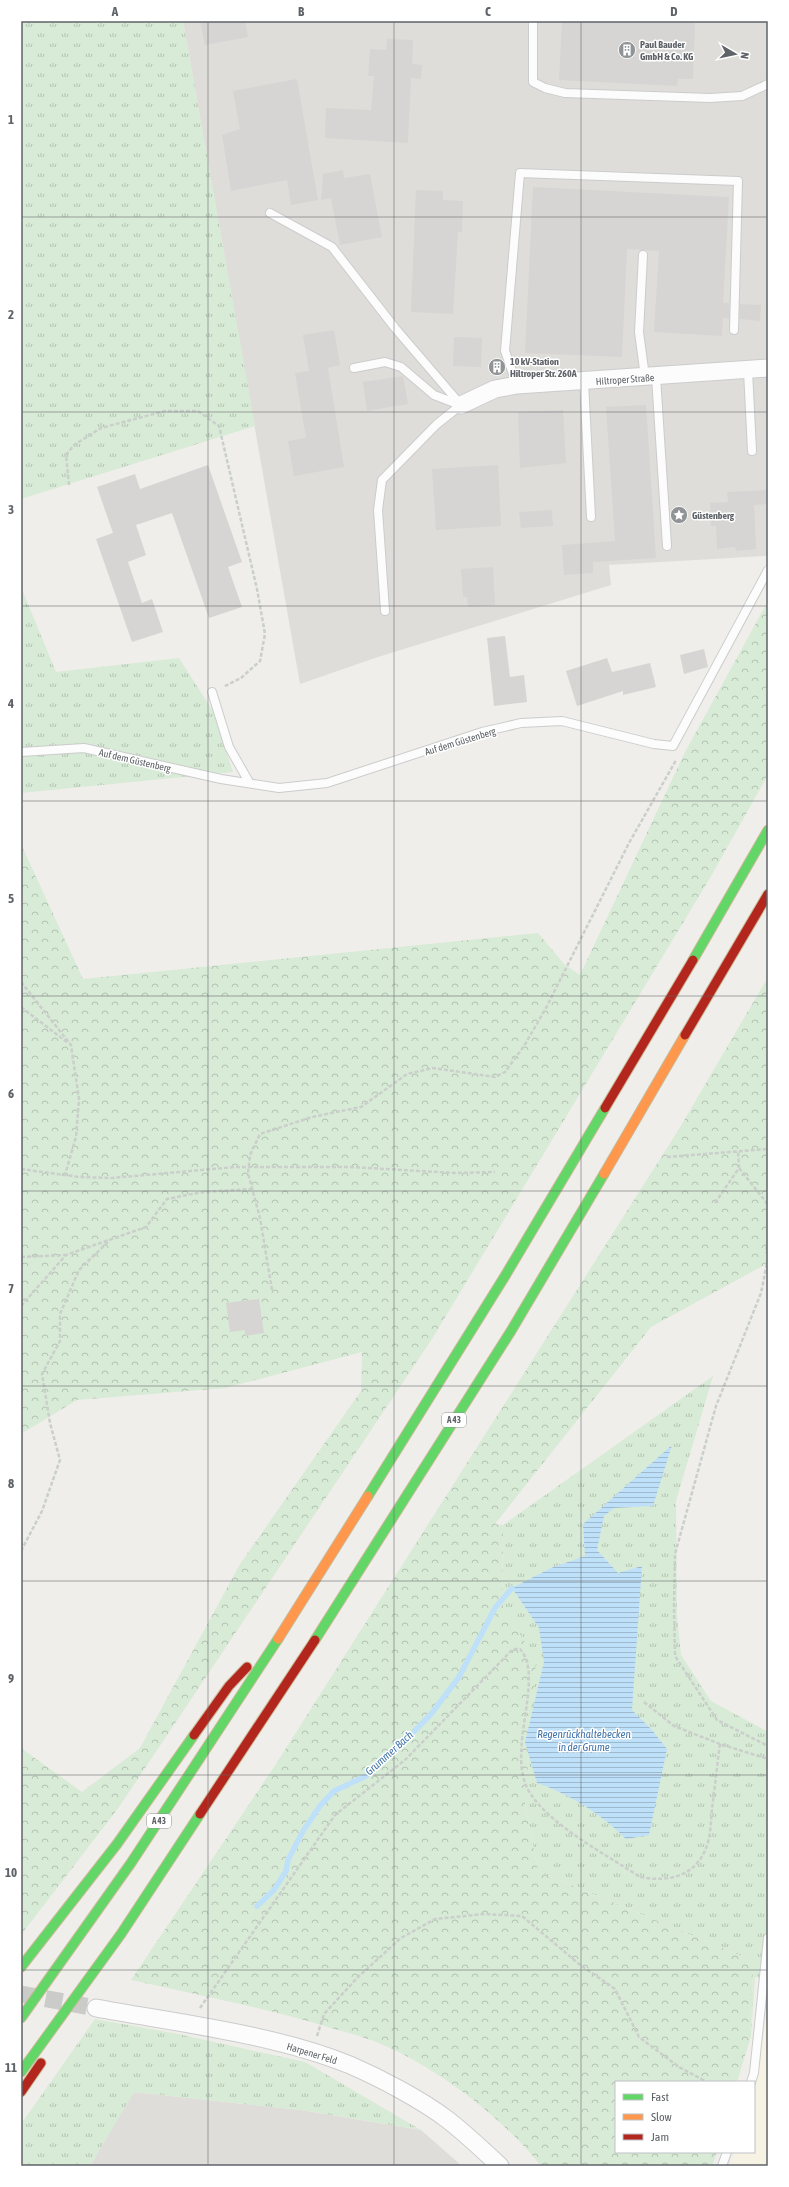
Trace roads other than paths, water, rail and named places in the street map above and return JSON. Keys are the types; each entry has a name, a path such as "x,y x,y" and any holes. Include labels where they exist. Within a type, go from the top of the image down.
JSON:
{"highway":[{"name":"A 43","path":"21,2018 130,1863 291,1620 506,1276 717,920 768,830"},
{"name":"A 43","path":"21,2072 88,1981 280,1694 506,1338 768,894"},
{"path":"21,1967 117,1844 229,1686 291,1620"},
{"path":"74,2015 88,1981"},
{"path":"21,2092 48,2054"}],"street":[{"name":"Hiltroper Straße","path":"461,405 495,389 517,386 748,371 768,368"},
{"name":"Harpener Feld","path":"96,2008 189,2025 312,2051 350,2066 399,2090 447,2119 500,2166"}],"lane":[{"path":"533,21 533,82 545,88 565,93 710,98 742,96 768,84"},
{"path":"517,386 505,351 520,173 738,181 734,330"},
{"path":"270,213 332,248 395,328 461,405"},
{"path":"643,255 639,332 650,377 667,546"},
{"path":"354,368 385,362 401,368 434,394 461,405"},
{"path":"748,371 752,451"},
{"path":"584,382 591,517"},
{"path":"386,611 378,510 382,480 437,424 461,405"},
{"name":"Auf dem Güstenberg","path":"21,752 84,748 221,779 249,782 279,788 326,783 482,732 521,723 562,721 654,744 673,746 768,570"},
{"path":"212,692 229,748 249,782"},
{"path":"751,2081 764,2017 768,1938"},
{"path":"722,2166 727,2153"}],"water":[{"name":"Regenrückhaltebecken in der Grume","path":"672,1445 653,1506 614,1508 604,1516 597,1550 618,1573 642,1566 632,1710 652,1730 667,1749 649,1835 626,1839 596,1813 573,1799 537,1783 525,1742 544,1662 539,1628 512,1588 551,1568 585,1556 583,1524"}],"waterway":[{"name":"Grummer Bach","path":"257,1906 274,1890 286,1871 288,1860 303,1831 320,1806 334,1791 366,1776 399,1747 431,1714 459,1677 495,1608 512,1588"}],"tunnel":[{"path":"21,1994 96,2008"}],"place":[{"name":"Paul Bauder GmbH & Co. KG","path":"627,50"},
{"name":"10 kV-Station Hiltroper Str. 260A","path":"497,367"},
{"name":"Güstenberg","path":"679,515"}]}
